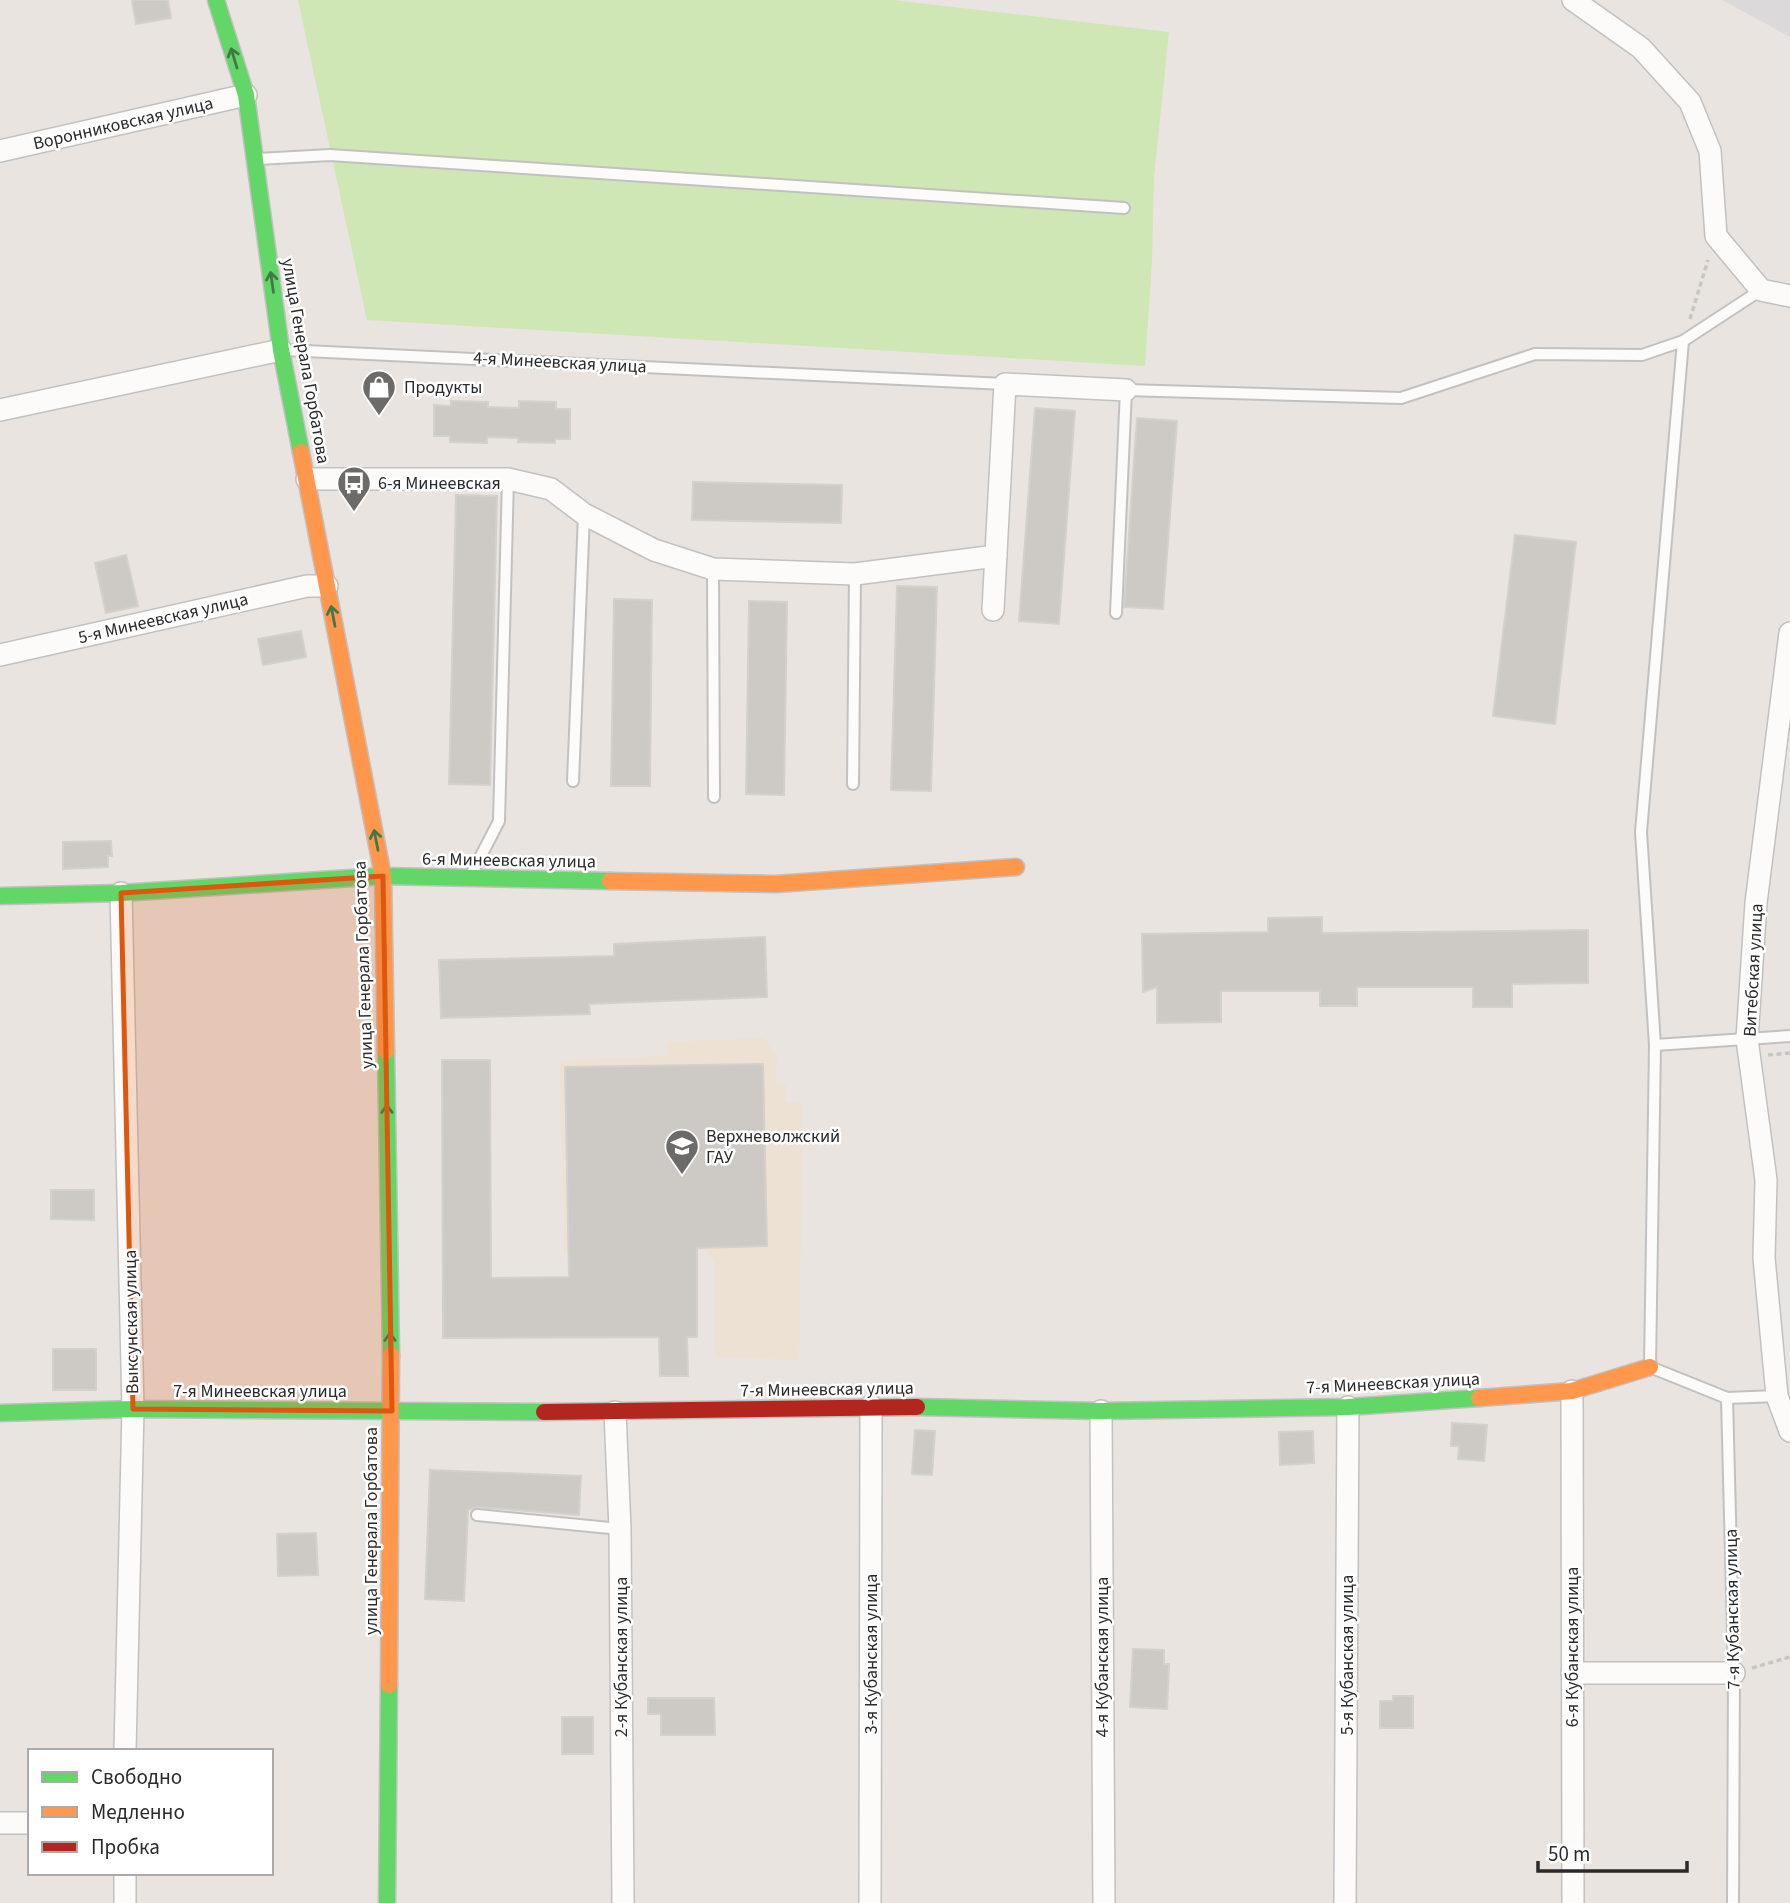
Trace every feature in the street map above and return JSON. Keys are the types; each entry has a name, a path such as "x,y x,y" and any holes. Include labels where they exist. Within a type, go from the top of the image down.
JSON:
{"street":[{"name":"улица Генерала Горбатова","path":"216,0 246,95 281,350 383,876 392,1411 387,1903"},
{"path":"1573,0 1641,48 1690,102 1710,151 1716,236 1761,290 1790,296"},
{"name":"Воронниковская улица","path":"0,150 246,95"},
{"name":"4-я Минеевская улица","path":"0,410 281,350"},
{"path":"993,610 1005,384"},
{"name":"4-я Минеевская улица","path":"1005,384 1126,390"},
{"path":"307,479 508,479 551,489 584,514 654,550 713,569 855,574 996,556"},
{"name":"5-я Минеевская улица","path":"0,655 307,586 327,586"},
{"name":"Витебская улица","path":"1790,633 1756,903 1747,1039 1766,1180 1764,1258 1777,1396 1790,1432"},
{"name":"6-я Минеевская улица","path":"0,897 121,894 383,876 776,884 1016,867"},
{"name":"Выксунская улица","path":"121,894 133,1409 125,1749"},
{"name":"7-я Минеевская улица","path":"0,1413 133,1409 615,1412 871,1406 1101,1411 1348,1406 1572,1391 1650,1367"},
{"name":"6-я Кубанская улица","path":"1572,1391 1573,1903"},
{"name":"3-я Кубанская улица","path":"870,1903 871,1406"},
{"name":"5-я Кубанская улица","path":"1345,1903 1348,1406"},
{"name":"4-я Кубанская улица","path":"1101,1411 1104,1903"},
{"name":"2-я Кубанская улица","path":"615,1412 620,1529 623,1903"},
{"path":"1572,1673 1734,1674"},
{"path":"0,1823 28,1823"},
{"path":"125,1875 125,1903"}],"lane":[{"path":"255,159 330,155 1124,208"},
{"path":"1116,613 1126,390 1401,398 1535,354 1642,355 1683,341 1761,290"},
{"path":"1683,341 1641,831 1655,1045 1650,1367 1727,1398 1777,1396"},
{"name":"4-я Минеевская улица","path":"281,350 1005,384"},
{"path":"470,878 499,821 508,479"},
{"path":"573,781 584,514"},
{"path":"713,569 714,797"},
{"path":"853,783 855,574"},
{"path":"1655,1045 1790,1036"},
{"name":"7-я Кубанская улица","path":"1727,1398 1734,1674 1733,1903"},
{"path":"477,1515 620,1529"}],"path":[{"path":"1683,341 1716,236"},
{"path":"1734,1674 1790,1657"}],"highlighted area":[{"path":"383,876 392,1411 133,1409 121,893"}],"shaded area":[{"path":"1722,0 1790,0 1790,37"},
{"name":"Верхневолжский ГАУ","path":"764,1038 777,1056 776,1081 786,1085 786,1102 803,1103 799,1360 715,1357 714,1261 706,1250 565,1252 559,1061 668,1056 667,1042"}],"green space":[{"path":"298,0 892,0 1169,32 1154,177 1145,366 367,320"}],"building":[{"path":"132,0 168,0 171,18 136,24"},
{"path":"451,401 488,402 488,407 519,408 519,401 556,402 556,409 570,409 570,439 555,439 555,443 518,442 518,438 487,437 487,443 450,442 450,436 434,436 434,405 451,406"},
{"path":"1035,408 1075,411 1059,624 1019,621"},
{"path":"1137,418 1177,421 1163,609 1124,607"},
{"path":"693,482 842,485 841,523 692,520"},
{"path":"456,495 497,496 490,785 449,784"},
{"path":"1515,535 1576,542 1555,724 1493,716"},
{"path":"126,555 138,606 106,613 95,563"},
{"path":"897,586 937,587 931,791 891,790"},
{"path":"614,599 652,600 650,786 611,786"},
{"path":"749,601 787,602 784,795 746,794"},
{"path":"301,631 306,657 263,665 258,639"},
{"path":"111,841 112,856 108,856 108,867 63,869 63,842"},
{"path":"1322,917 1322,933 1588,930 1588,983 1512,984 1512,1007 1473,1007 1473,987 1357,987 1357,1006 1320,1006 1320,991 1221,991 1221,1022 1157,1023 1157,987 1143,992 1142,934 1268,932 1268,918"},
{"path":"765,937 767,997 589,1004 590,1014 441,1018 439,960 614,956 614,944"},
{"path":"442,1060 490,1060 491,1278 569,1277 565,1067 763,1064 767,1246 697,1248 697,1337 687,1337 688,1376 660,1376 659,1337 443,1338"},
{"path":"51,1190 94,1190 94,1220 51,1219"},
{"path":"53,1349 96,1349 96,1390 53,1390"},
{"path":"1452,1423 1487,1425 1484,1461 1458,1459 1459,1446 1451,1446"},
{"path":"915,1430 935,1431 932,1475 912,1474"},
{"path":"1313,1431 1314,1463 1280,1465 1279,1432"},
{"path":"430,1470 581,1476 579,1515 478,1507 468,1510 464,1601 425,1599"},
{"path":"316,1533 318,1575 278,1576 277,1534"},
{"path":"1133,1649 1164,1650 1164,1664 1169,1664 1167,1709 1130,1707"},
{"path":"1393,1696 1413,1696 1413,1728 1380,1728 1380,1701 1393,1701"},
{"path":"648,1698 714,1698 715,1735 661,1735 661,1714 648,1714"},
{"path":"562,1717 593,1717 593,1754 562,1754"}],"traffic: fast":[{"path":"216,0 246,95 281,350 301,452"},
{"path":"0,896 121,893 383,876 610,881"},
{"path":"386,1051 391,1355"},
{"path":"917,1407 1101,1411 1348,1407 1479,1398"},
{"path":"0,1413 133,1409 544,1412"},
{"path":"387,1903 389,1685"}],"traffic: slow":[{"path":"301,452 383,876 386,1051"},
{"path":"610,881 776,884 1016,867"},
{"path":"389,1685 391,1355"},
{"path":"1479,1398 1572,1391 1650,1367"}],"traffic: jam":[{"path":"544,1412 917,1407"}],"place":[{"name":"Продукты","path":"379,417"},
{"name":"6-я Минеевская","path":"354,513"},
{"name":"Верхневолжский ГАУ","path":"682,1176"}]}
